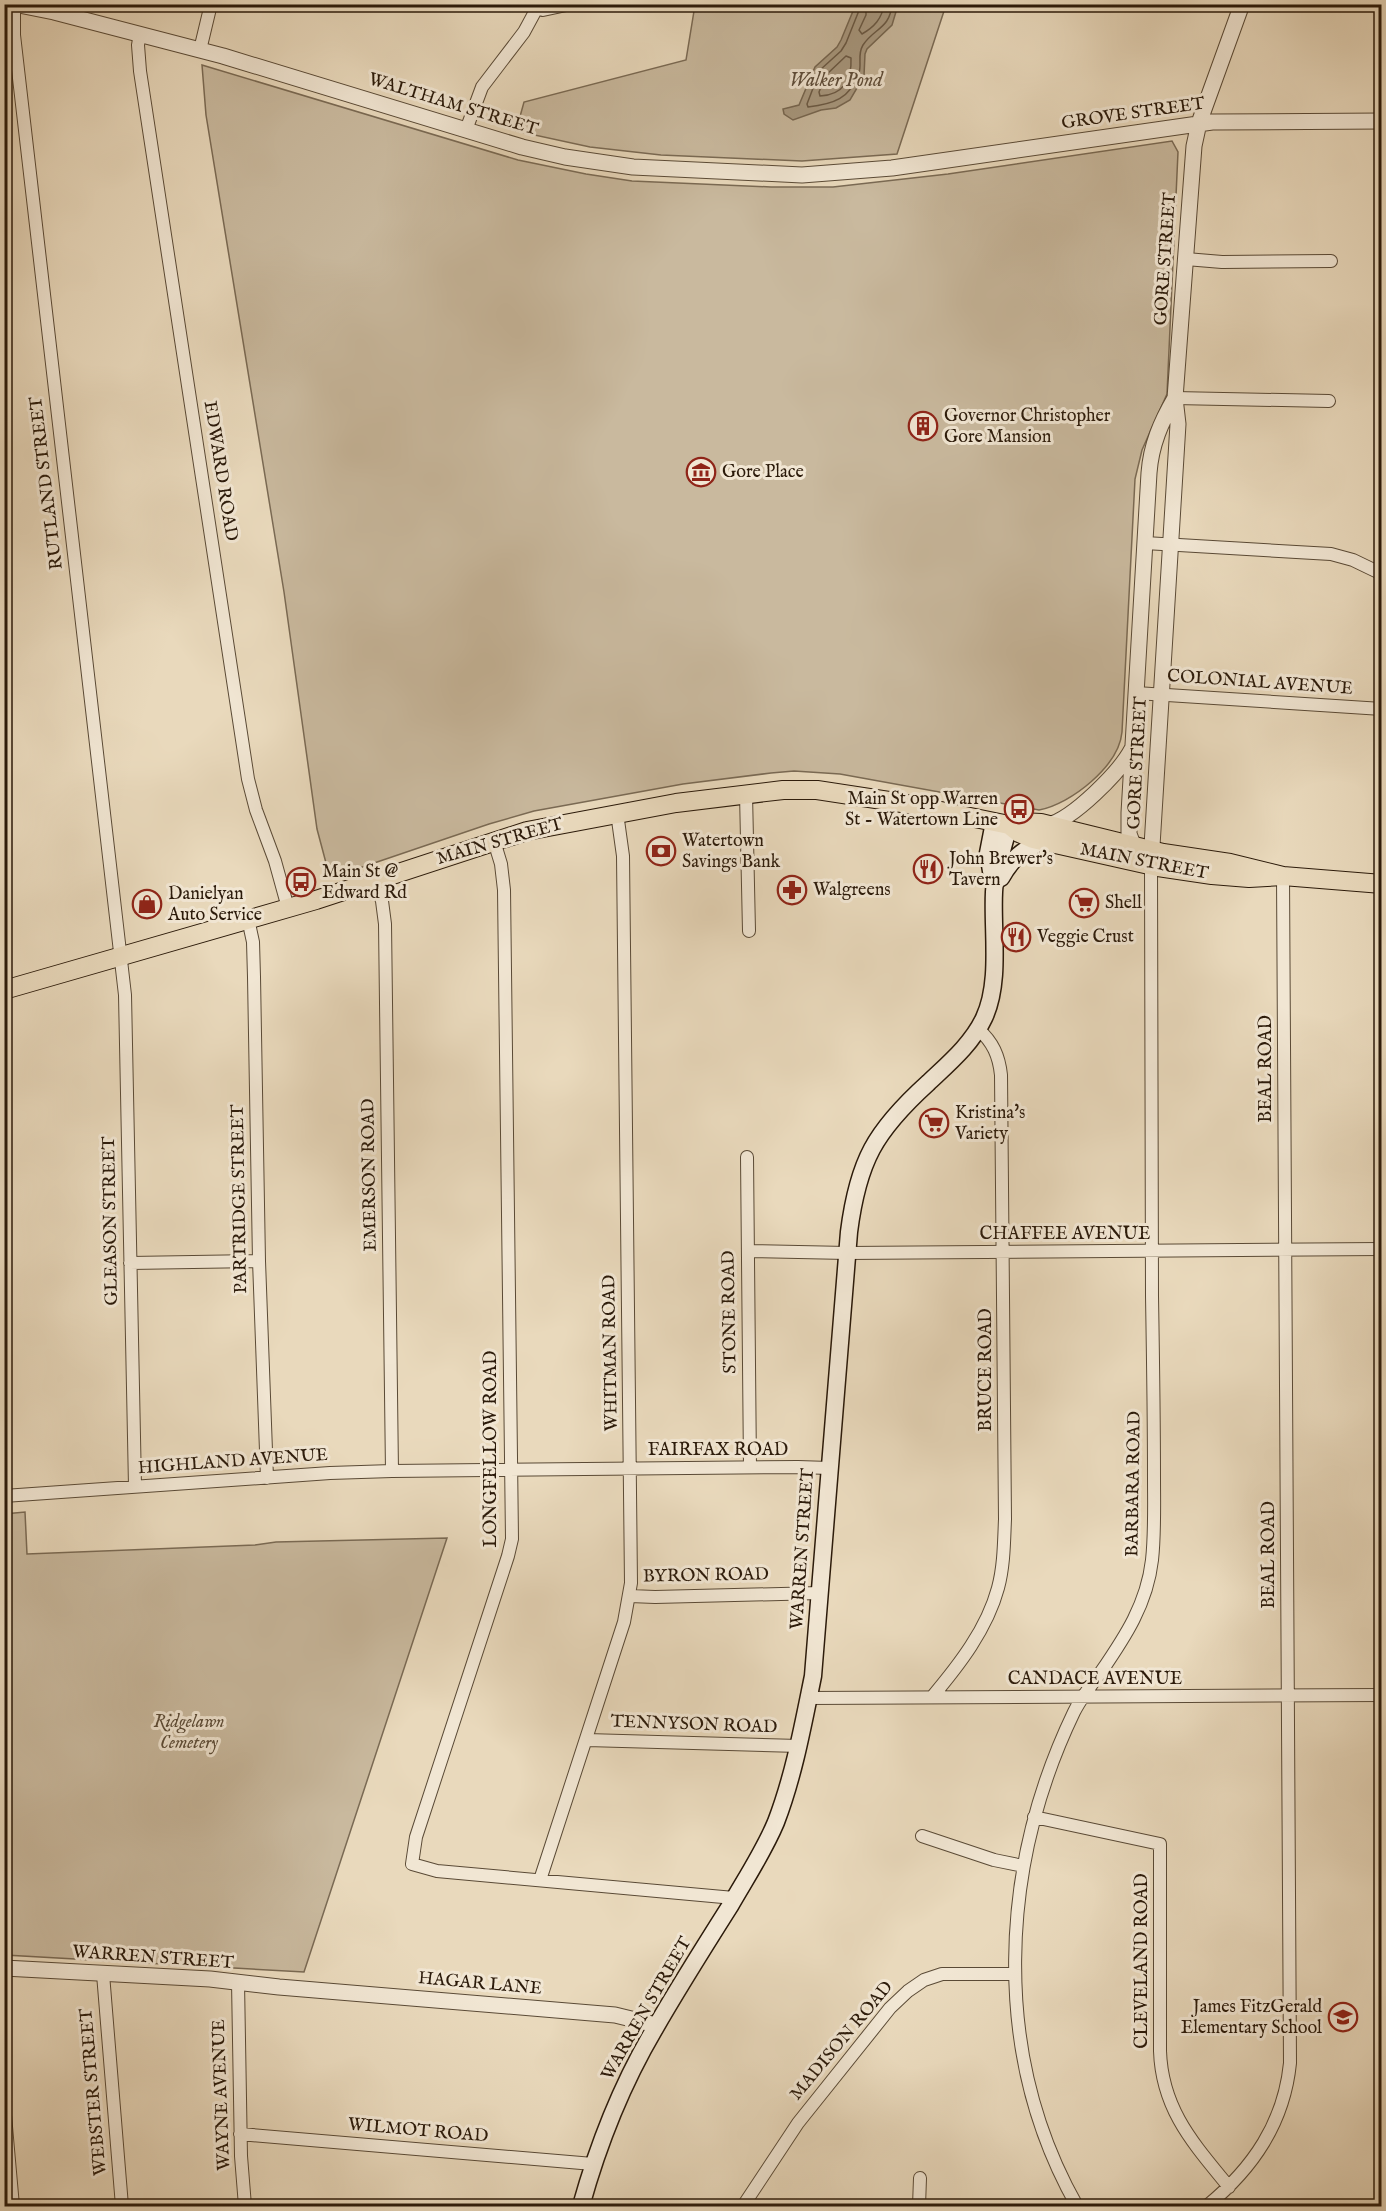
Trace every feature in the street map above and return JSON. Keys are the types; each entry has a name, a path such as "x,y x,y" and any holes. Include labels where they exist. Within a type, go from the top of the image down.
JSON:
{"main road":[{"name":"MAIN STREET","path":"4,990 288,908 494,841 550,826 617,813 746,794 794,789 838,792 1001,823 1019,833 1046,833 1132,845 1151,858"},
{"name":"WARREN STREET","path":"581,2206 610,2117 656,2025 752,1869 775,1822 799,1746 814,1666 852,1208 860,1174 880,1134 906,1104 951,1060 978,1029 987,1012 992,993 994,889 1001,823"},
{"name":"MAIN STREET","path":"1046,833 1151,858 1230,863 1283,876 1382,884"},
{"path":"994,889 1010,863 1046,833"}],"street":[{"name":"WALTHAM STREET","path":"14,4 55,8 543,153 633,167 802,175 892,168"},
{"name":"RUTLAND STREET","path":"14,4 14,36 119,957"},
{"path":"200,50 211,4"},
{"path":"466,130 482,87 529,25 533,6 550,9 571,4"},
{"name":"GORE STREET","path":"1151,858 1178,424 1176,398 1194,146 1198,123 1242,4"},
{"name":"EDWARD ROAD","path":"140,34 138,52 140,70 249,779 256,810 275,861 288,908"},
{"name":"GROVE STREET","path":"892,168 1198,123 1382,121"},
{"path":"1186,259 1222,262 1331,261"},
{"path":"1176,398 1329,401"},
{"name":"GORE STREET","path":"1132,845 1129,820 1152,452 1162,421 1176,398"},
{"path":"1145,543 1331,554 1353,560 1379,573 1382,560"},
{"name":"COLONIAL AVENUE","path":"1136,693 1382,709"},
{"path":"1046,833 1102,786 1119,768 1133,747"},
{"path":"746,794 749,931"},
{"name":"WHITMAN ROAD","path":"540,1880 624,1622 630,1596 632,1571 623,856 617,813"},
{"name":"LONGFELLOW ROAD","path":"494,841 501,864 504,890 512,1539 416,1837 412,1864 430,1870 734,1898"},
{"name":"BARBARA ROAD","path":"1077,2206 1052,2154 1032,2091 1019,2034 1014,1974 1015,1926 1023,1866 1034,1817 1057,1754 1072,1715 1133,1623 1145,1593 1151,1565 1154,1536 1154,1449 1151,858"},
{"name":"BEAL ROAD","path":"1207,2206 1229,2187 1255,2158 1272,2129 1284,2096 1289,2071 1283,876"},
{"name":"EMERSON ROAD","path":"375,880 385,924 392,1471"},
{"name":"PARTRIDGE STREET","path":"248,919 253,942 259,1261 267,1478"},
{"name":"GLEASON STREET","path":"119,957 125,995 135,1486"},
{"name":"BRUCE ROAD","path":"932,1697 953,1672 991,1610 999,1587 1003,1561 1005,1519 1000,1065 993,1044 978,1029"},
{"name":"STONE ROAD","path":"747,1156 750,1467"},
{"name":"CHAFFEE AVENUE","path":"748,1251 1003,1253 1382,1249"},
{"path":"130,1263 259,1261"},
{"name":"FAIRFAX ROAD","path":"464,1470 829,1468"},
{"name":"HIGHLAND AVENUE","path":"4,1496 267,1478 392,1471 464,1470"},
{"name":"BYRON ROAD","path":"630,1596 820,1593"},
{"name":"CANDACE AVENUE","path":"808,1698 1382,1695"},
{"name":"TENNYSON ROAD","path":"587,1740 799,1746"},
{"name":"CLEVELAND ROAD","path":"1034,1817 1160,1844 1158,1910 1160,2051 1163,2080 1171,2106 1181,2124 1229,2187"},
{"path":"922,1836 994,1860 1023,1866"},
{"name":"WARREN STREET","path":"4,1968 238,1982 299,1989"},
{"name":"WEBSTER STREET","path":"103,1974 122,2206"},
{"name":"MADISON ROAD","path":"743,2206 798,2123 890,2008 908,1991 924,1980 942,1974 1014,1974"},
{"name":"WAYNE AVENUE","path":"238,1982 240,2134 245,2206"},
{"name":"HAGAR LANE","path":"299,1989 615,2015 656,2025"},
{"path":"4,2104 13,2206"},
{"name":"WILMOT ROAD","path":"240,2134 593,2164"},
{"path":"919,2206 920,2178"}],"green space":[{"path":"695,5 946,5 897,154 802,161 661,155 590,147 516,131 524,102 686,60"},
{"name":"Gore Place","path":"202,65 518,160 632,181 771,187 833,187 948,174 1172,141 1178,152 1167,394 1142,450 1135,479 1122,732 1119,745 1103,770 1079,792 1039,810 840,774 794,771 683,784 534,811 330,878 317,829 284,592 206,115"},
{"name":"Ridgelawn Cemetery","path":"25,1512 27,1554 255,1545 276,1542 447,1538 304,1972 5,1955 4,1514"}],"water":[{"name":"Walker Pond","path":"853,5 898,5 892,25 867,49 864,76 850,100 836,108 821,110 793,120 784,114 783,109 799,105 815,67 837,47 841,40 853,11"}],"place":[{"name":"Governor Christopher Gore Mansion","path":"923,426"},
{"name":"Gore Place","path":"701,472"},
{"name":"Main St opp Warren St - Watertown Line","path":"1019,809"},
{"name":"Watertown Savings Bank","path":"661,851"},
{"name":"John Brewer's Tavern","path":"928,869"},
{"name":"Main St @ Edward Rd","path":"301,882"},
{"name":"Walgreens","path":"792,890"},
{"name":"Shell","path":"1084,903"},
{"name":"Danielyan Auto Service","path":"147,904"},
{"name":"Veggie Crust","path":"1016,937"},
{"name":"Kristina's Variety","path":"934,1123"},
{"name":"James FitzGerald Elementary School","path":"1343,2017"}]}
